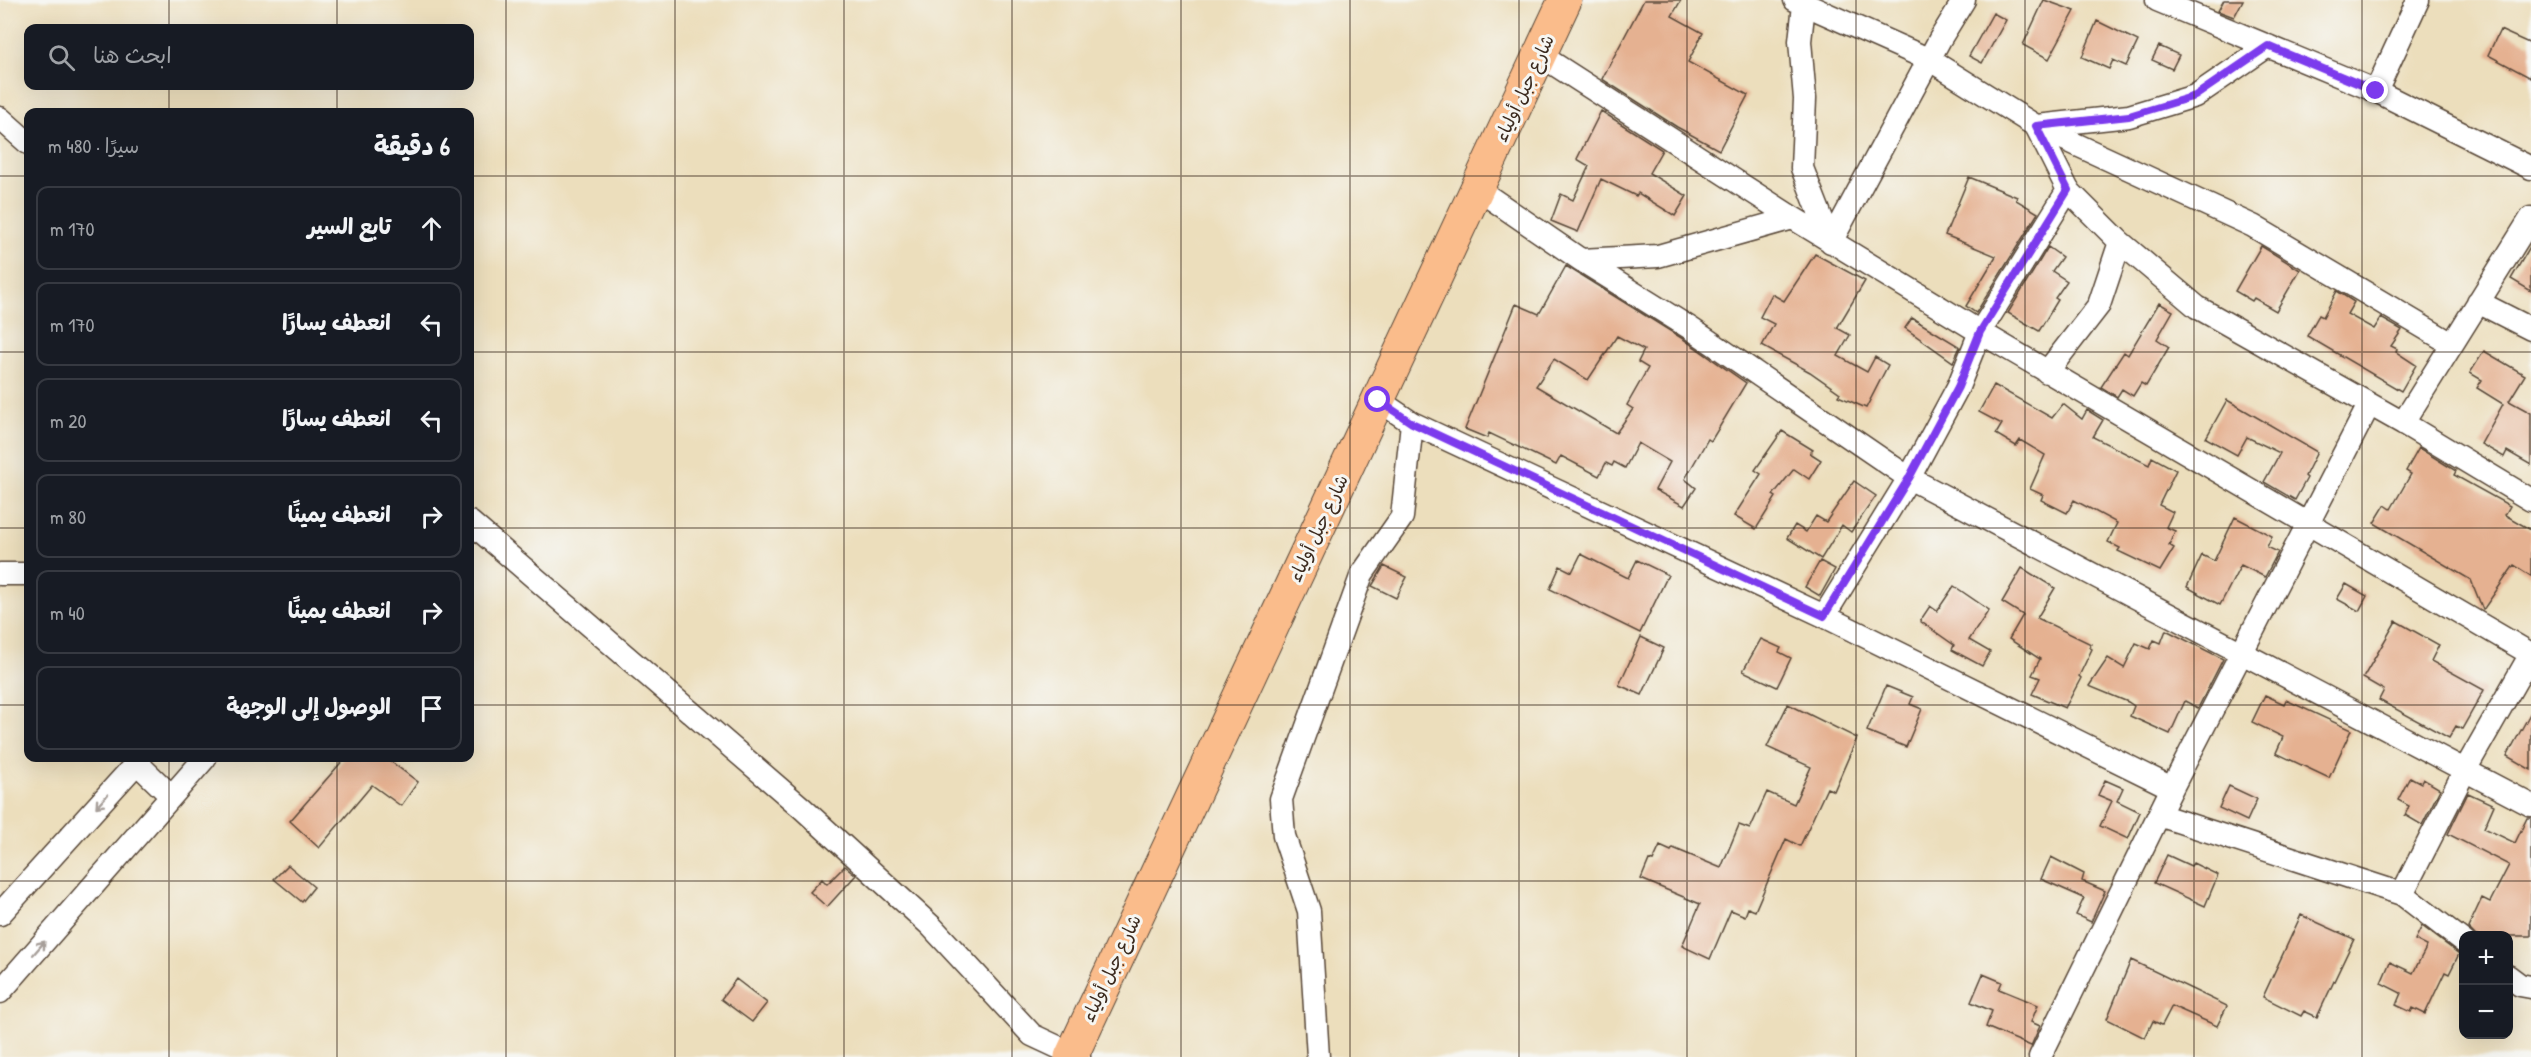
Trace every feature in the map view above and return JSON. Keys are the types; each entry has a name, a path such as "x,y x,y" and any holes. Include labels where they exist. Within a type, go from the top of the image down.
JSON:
{"highway":[{"name":"شارع جبل أولياء","path":"1074,1056 1565,0"}],"street":[{"path":"1832,242 1964,0"},
{"path":"2157,0 2376,91 2531,168"},
{"path":"2376,91 2418,0"},
{"path":"1832,242 1802,168 1805,99 1799,3 1930,60 2036,126 2253,226 2452,344"},
{"path":"2036,126 2129,116 2195,96 2268,46"},
{"path":"1540,55 1793,218 1980,332 2531,654 2465,771 2402,894"},
{"path":"0,118 24,139"},
{"path":"2036,126 2068,190 2120,242 2197,307 2403,423 2531,500"},
{"path":"1476,188 1581,260 1690,328 1909,478 2531,806"},
{"path":"1824,616 1909,478 1958,387 1980,332 2068,190"},
{"path":"1581,260 1658,256 1793,218"},
{"path":"2403,423 2531,218"},
{"path":"2047,372 2099,306 2120,242"},
{"path":"2478,302 2531,330"},
{"path":"1378,400 1412,423 1824,616 2172,788"},
{"path":"2040,1057 2172,788 2369,405"},
{"path":"1318,1057 1309,911 1284,836 1281,799 1362,574 1402,517 1412,423"},
{"path":"474,525 802,808 923,918 1032,1035 1074,1056"},
{"path":"0,574 24,574"},
{"path":"0,914 137,762"},
{"path":"141,762 171,796"},
{"path":"0,992 201,762"},
{"path":"2159,815 2402,894 2459,939"},
{"path":"2513,980 2520,985 2531,987"}],"building":[{"path":"1644,0 1681,0 1672,16 1703,33 1688,62 1748,95 1719,150 1677,127 1602,79"},
{"path":"2044,0 2075,11 2049,59 2023,45"},
{"path":"2224,0 2243,0 2234,17 2218,11"},
{"path":"1993,13 2006,20 1982,63 1969,56"},
{"path":"2097,21 2138,41 2126,66 2113,60 2109,69 2082,57"},
{"path":"2500,30 2531,44 2531,78 2488,55"},
{"path":"2159,46 2179,55 2172,69 2152,60"},
{"path":"1601,111 1662,150 1649,173 1687,196 1675,216 1638,193 1636,196 1601,179 1578,232 1551,221 1561,194 1573,200 1589,166 1577,159"},
{"path":"1969,177 2017,197 2016,200 2038,213 1976,313 1966,306 1996,256 1945,235"},
{"path":"2531,245 2531,291 2511,279"},
{"path":"2261,246 2300,270 2276,311 2254,298 2252,301 2235,291"},
{"path":"2048,247 2062,257 2052,271 2067,281 2055,298 2058,300 2039,331 2008,313"},
{"path":"1815,254 1865,281 1837,328 1850,335 1838,356 1867,372 1875,357 1888,365 1866,408 1838,396 1840,393 1810,372 1762,346 1774,324 1760,317 1772,294 1784,301"},
{"path":"1566,266 1683,339 1746,383 1711,441 1708,439 1685,479 1696,488 1684,506 1655,490 1670,462 1638,443 1625,468 1614,462 1612,466 1606,463 1599,476 1561,456 1556,465 1489,433 1487,438 1465,429 1516,304 1539,314","holes":["1617,336 1644,350 1638,362 1648,368 1627,405 1633,409 1616,433 1536,386 1554,359 1588,380"]},
{"path":"2337,291 2354,302 2347,314 2374,329 2381,318 2402,330 2391,346 2416,365 2401,391 2307,336 2319,315 2323,317"},
{"path":"2159,303 2173,311 2157,339 2169,347 2146,386 2141,383 2133,396 2122,389 2117,397 2101,387 2124,352 2128,355"},
{"path":"1912,318 1960,347 1953,362 1905,328"},
{"path":"2484,351 2525,375 2509,401 2531,413 2531,465 2507,451 2504,457 2481,444 2503,404 2477,388 2482,380 2470,373"},
{"path":"1994,385 2052,418 2063,404 2082,419 2087,410 2103,420 2093,437 2149,465 2152,457 2176,470 2159,505 2173,512 2166,527 2175,531 2169,545 2174,548 2160,571 2118,551 2120,548 2108,542 2117,523 2074,500 2067,513 2041,500 2043,495 2030,489 2045,455 2020,440 2016,446 1996,434 2002,424 1979,412"},
{"path":"2227,400 2317,452 2295,500 2264,482 2280,453 2247,437 2237,455 2206,438"},
{"path":"1782,431 1813,450 1810,453 1821,460 1809,479 1794,469 1773,495 1776,497 1756,529 1734,516 1761,474 1755,470"},
{"path":"2419,448 2456,471 2454,475 2510,506 2505,515 2531,530 2531,576 2514,565 2483,610 2471,580 2374,523 2385,505 2391,509 2411,474 2406,471"},
{"path":"1854,481 1876,496 1851,532 1842,525 1821,559 1787,538 1795,525 1806,532 1816,516 1826,522"},
{"path":"2235,517 2272,536 2267,547 2278,552 2265,577 2241,565 2220,605 2187,587 2202,555 2214,561"},
{"path":"1581,554 1628,578 1637,560 1668,575 1640,633 1550,589 1560,566 1572,572"},
{"path":"1820,561 1835,569 1820,596 1805,587"},
{"path":"1384,566 1407,577 1396,598 1372,586"},
{"path":"2022,568 2055,588 2037,618 2091,644 2089,647 2092,649 2079,676 2081,678 2065,708 2032,694 2040,678 2032,675 2040,659 2009,639 2023,615 2002,602"},
{"path":"2346,584 2367,596 2359,611 2337,599"},
{"path":"1954,586 1989,610 1969,640 1990,652 1982,666 1952,650 1954,645 1920,621 1930,606 1937,611"},
{"path":"2396,621 2439,645 2431,661 2484,690 2462,729 2456,726 2449,738 2379,700 2384,690 2363,678"},
{"path":"2166,630 2223,659 2198,708 2185,701 2170,734 2130,716 2134,706 2128,702 2089,686 2108,658 2124,668 2136,643 2150,649 2154,640 2161,643"},
{"path":"1641,637 1664,648 1642,695 1619,685"},
{"path":"1761,639 1781,648 1779,652 1791,658 1777,687 1743,671"},
{"path":"1886,686 1913,697 1910,704 1922,709 1906,747 1867,731"},
{"path":"2265,695 2284,704 2286,700 2351,730 2329,778 2276,753 2283,737 2252,722"},
{"path":"1788,704 1857,738 1834,791 1827,788 1800,846 1786,839 1755,911 1748,908 1745,916 1731,910 1710,959 1682,946 1700,904 1641,879 1649,860 1653,861 1660,846 1671,851 1673,848 1721,868 1739,825 1750,829 1767,792 1794,804 1811,767 1767,747"},
{"path":"2531,712 2531,770 2507,756"},
{"path":"342,762 391,762 418,782 401,806 372,785 319,848 290,821"},
{"path":"2410,777 2421,783 2423,779 2440,789 2422,825 2405,815 2409,806 2398,800"},
{"path":"2105,780 2123,788 2117,801 2140,812 2128,839 2100,826 2112,801 2098,795"},
{"path":"2229,786 2257,799 2247,821 2219,808"},
{"path":"2468,793 2494,805 2484,828 2515,843 2527,818 2531,818 2531,936 2513,936 2513,931 2471,931 2468,928 2482,898 2490,902 2509,865 2448,834"},
{"path":"2167,855 2191,866 2193,863 2218,875 2205,906 2154,883"},
{"path":"2051,857 2084,874 2082,881 2105,891 2091,922 2076,915 2084,898 2041,879"},
{"path":"288,865 314,887 302,902 274,879"},
{"path":"845,866 856,875 827,907 810,892 822,879 827,884"},
{"path":"2301,915 2354,939 2317,1017 2304,1011 2301,1016 2263,997"},
{"path":"2422,926 2459,954 2449,974 2445,972 2425,1014 2413,1008 2411,1012 2396,1005 2401,993 2381,983 2390,962 2413,973 2427,946 2415,940"},
{"path":"2131,960 2227,1006 2217,1026 2172,1006 2162,1025 2153,1021 2145,1038 2107,1019"},
{"path":"1983,974 2002,982 1999,989 2038,1005 2031,1022 2040,1026 2031,1046 1986,1027 1992,1011 1971,1002"},
{"path":"736,979 767,1003 752,1022 721,999"}],"route":[{"path":"1378,400 1412,423 1824,616 1909,478 1958,387 1980,332 2068,190 2036,126 2129,116 2195,96 2268,46 2376,91"}]}
